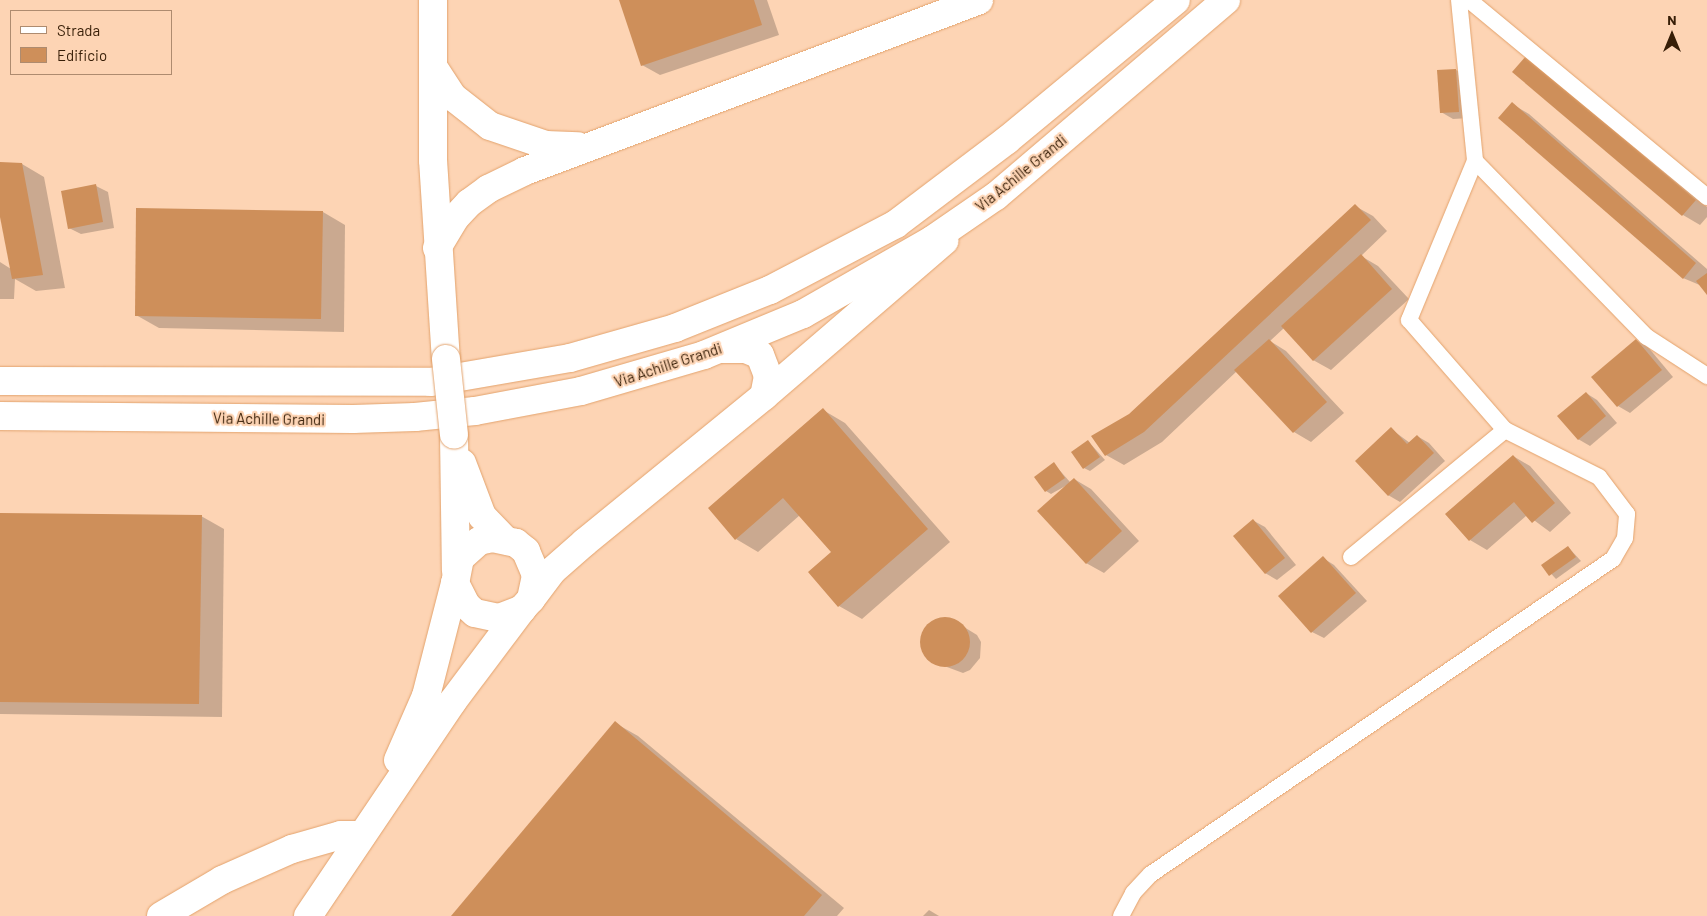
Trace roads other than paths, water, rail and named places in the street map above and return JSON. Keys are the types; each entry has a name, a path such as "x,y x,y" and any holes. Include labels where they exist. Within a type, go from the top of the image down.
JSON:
{"street":[{"path":"433,0 433,160 437,248 454,435 456,577 459,595 475,613 499,618 526,604 536,575 526,551 510,541 482,516 470,490 454,435"},
{"path":"437,248 455,218 488,189 584,147 979,0"},
{"path":"0,381 431,382 570,358 675,328 770,290 896,224 977,164 1176,0"},
{"name":"Via Achille Grandi","path":"0,416 354,420 414,417 475,411 582,391 633,378 721,349 803,314 880,272 996,196 1226,0"},
{"path":"434,68 453,97 490,126 546,145 584,147"},
{"path":"308,916 453,701 552,571 764,396 996,196"},
{"path":"721,349 746,349 760,355 768,376 764,396"},
{"path":"162,916 222,880 292,849 368,826 426,696 456,577 464,553 479,541 510,541 540,551 559,550 585,542"}],"lane":[{"path":"1121,916 1133,893 1151,874 1612,559 1625,538 1627,514 1598,477 1505,430 1408,320 1475,162 1459,0"},
{"path":"1469,0 1707,197"},
{"path":"1475,162 1647,337 1707,376"},
{"path":"1351,557 1505,430"}]}
